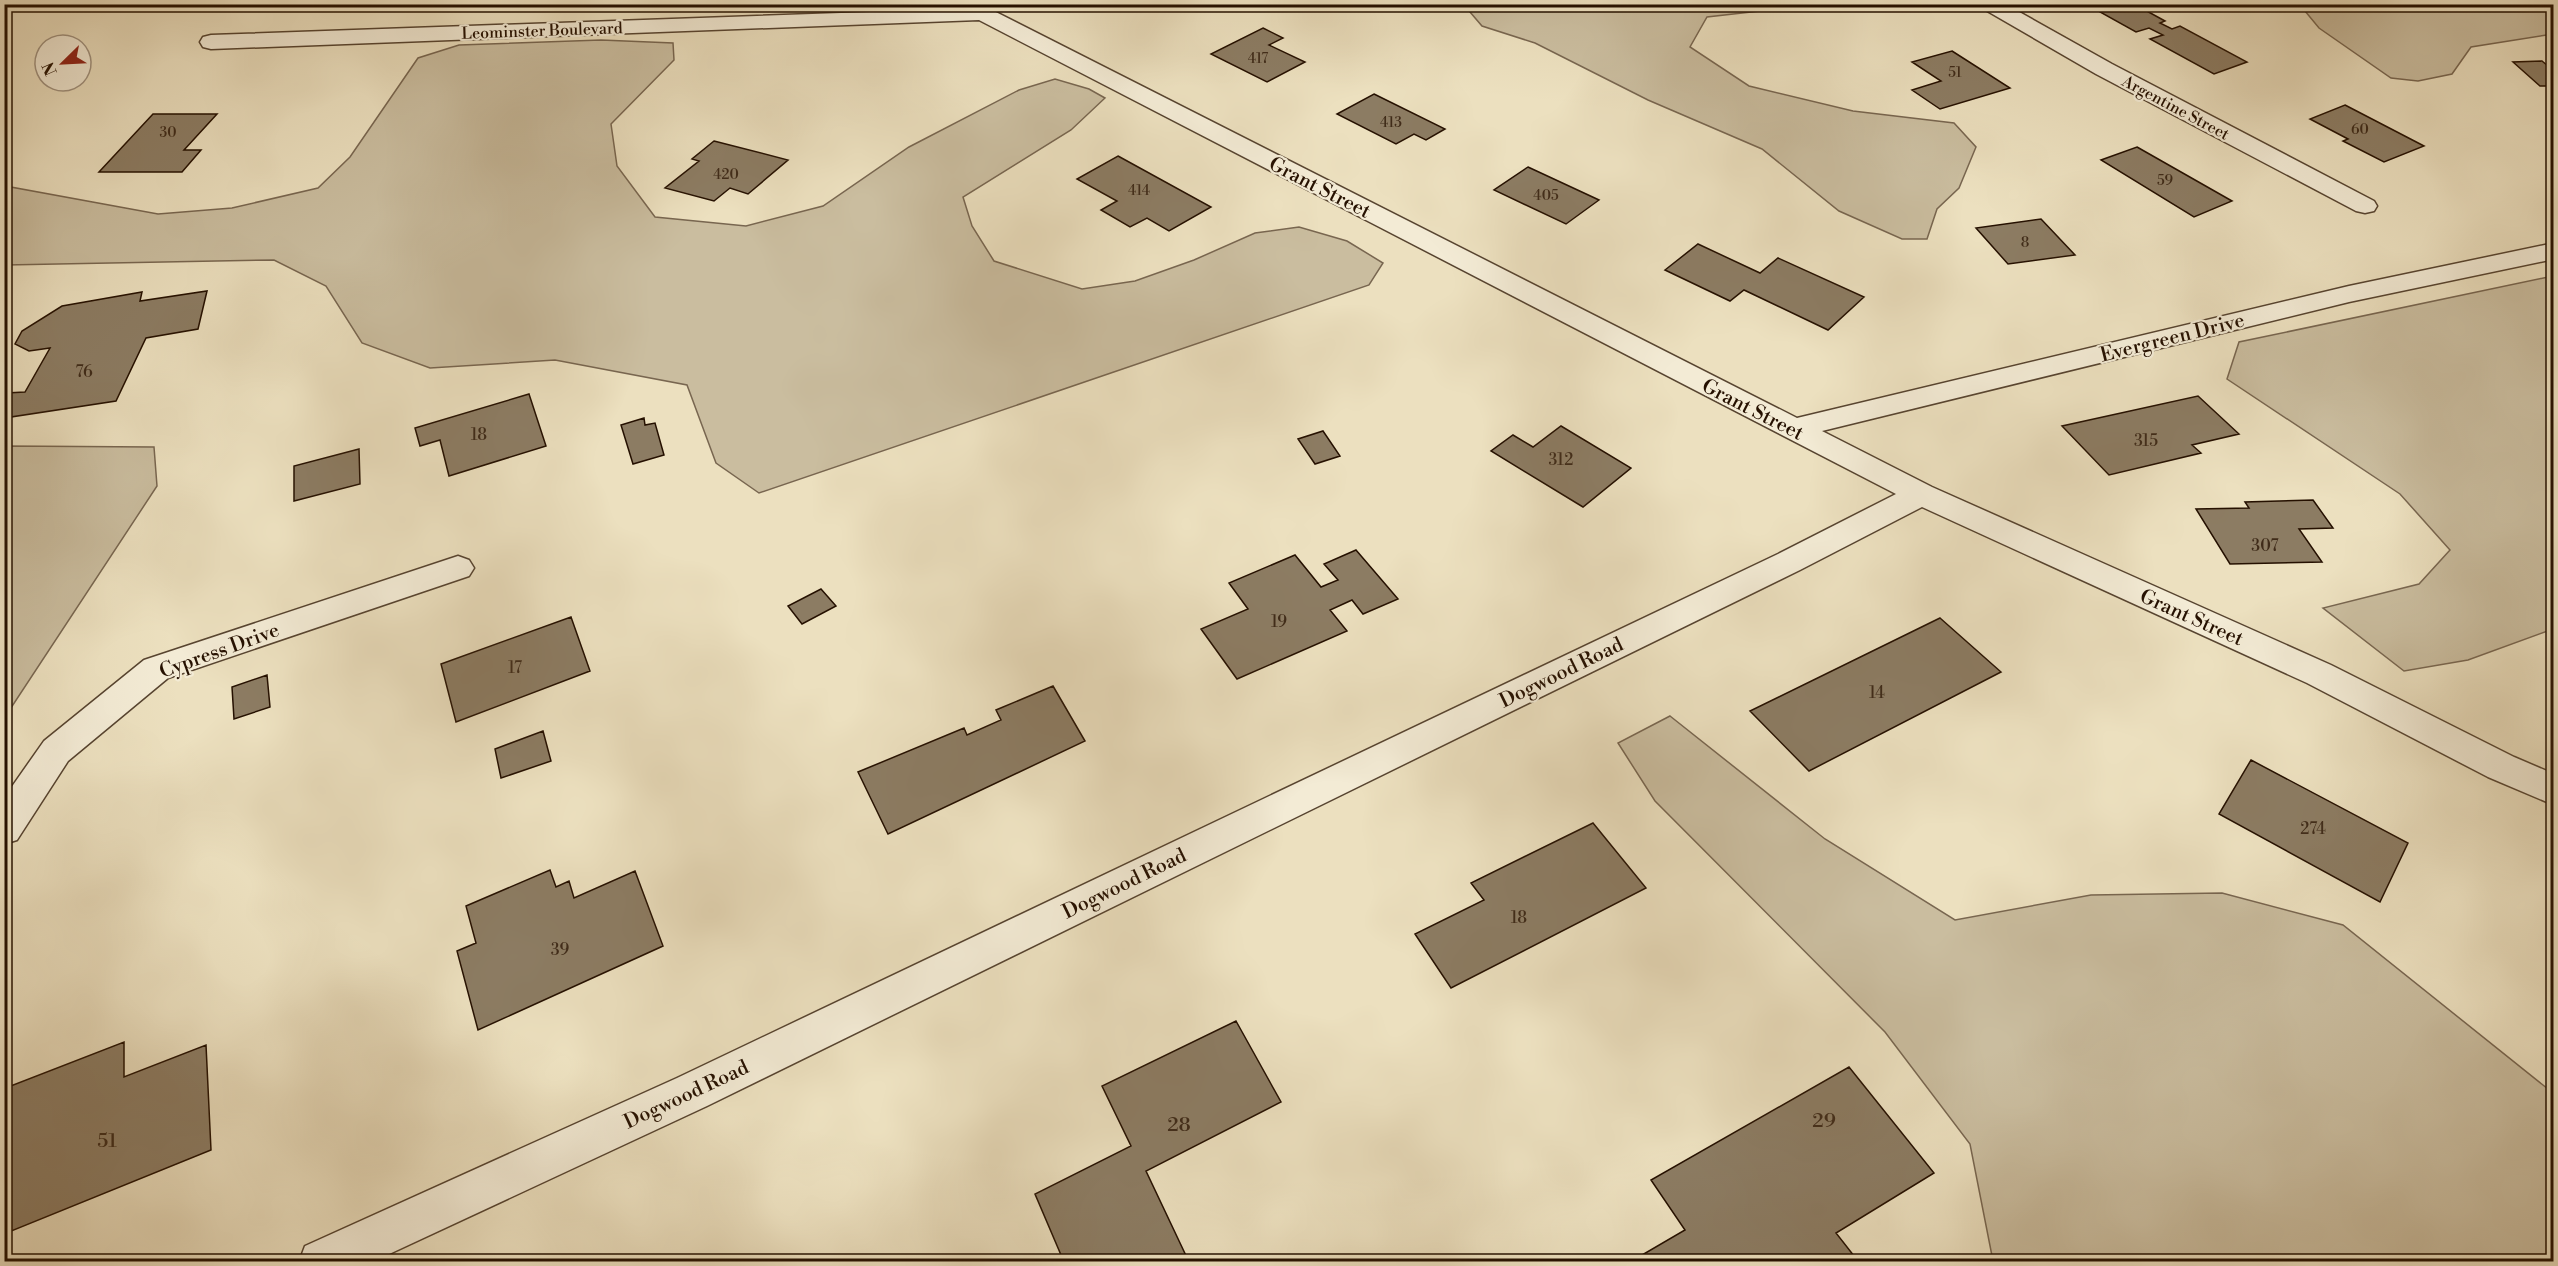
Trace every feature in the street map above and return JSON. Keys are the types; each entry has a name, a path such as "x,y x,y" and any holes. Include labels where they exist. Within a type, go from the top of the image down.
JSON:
{"street":[{"name":"Argentine Street","path":"1989,4 2104,69 2365,206"},
{"name":"Leominster Boulevard","path":"211,42 973,10"},
{"name":"Grant Street","path":"973,10 1921,494 2319,674 2553,790"},
{"name":"Evergreen Drive","path":"1792,429 2349,294 2553,251"},
{"name":"Dogwood Road","path":"321,1262 692,1092 1789,562 1921,494"},
{"name":"Cypress Drive","path":"4,829 57,750 156,669 458,568"}],"shaded area":[{"path":"1464,5 1813,5 1707,17 1690,47 1749,86 1853,111 1954,123 1976,147 1959,188 1937,209 1927,239 1902,239 1839,211 1762,149 1648,100 1535,43 1482,26"},
{"path":"2300,5 2553,5 2553,34 2471,47 2452,74 2418,81 2391,78 2319,28"},
{"path":"601,40 673,43 674,60 611,124 617,166 655,217 746,226 823,206 909,147 1019,90 1055,79 1089,89 1105,98 1071,130 963,197 972,226 994,261 1082,289 1135,281 1194,260 1255,233 1299,227 1347,241 1383,263 1369,285 759,493 716,463 687,385 555,360 430,368 362,343 326,286 274,260 5,265 5,186 158,214 232,208 318,188 350,157 418,58 459,45"},
{"path":"2553,276 2553,629 2468,660 2404,671 2323,608 2419,584 2450,550 2400,494 2227,379 2239,342"},
{"path":"5,446 154,447 157,486 5,717"},
{"path":"1670,716 1825,839 1955,920 2091,895 2222,893 2343,925 2553,1093 2553,1261 1993,1261 1970,1144 1885,1032 1655,801 1618,743"}],"building":[{"path":"2124,4 2134,4 2165,21 2160,23 2172,29 2180,26 2247,62 2214,74 2150,39 2163,35 2149,28 2136,32 2100,12"},
{"path":"1263,28 1283,38 1269,45 1305,62 1267,82 1211,54"},
{"path":"1952,51 2010,88 1940,109 1912,90 1941,81 1912,62"},
{"path":"2542,61 2554,71 2554,86 2540,86 2513,62"},
{"path":"1374,94 1445,129 1426,140 1414,134 1396,144 1337,114"},
{"path":"2345,105 2424,146 2384,162 2343,141 2348,139 2310,119"},
{"path":"153,114 217,114 184,150 201,150 182,172 99,172"},
{"path":"714,141 788,160 748,194 730,188 714,201 665,188 699,161 692,159"},
{"path":"2137,147 2232,201 2194,217 2101,160"},
{"path":"1118,156 1211,207 1169,231 1147,218 1130,227 1101,210 1117,201 1077,179"},
{"path":"1528,167 1599,200 1566,224 1494,190"},
{"path":"2041,219 2075,255 2008,264 1976,228"},
{"path":"1698,244 1760,273 1778,258 1864,297 1828,330 1744,290 1730,301 1665,270"},
{"path":"207,291 198,329 146,338 116,401 4,418 6,393 25,392 50,348 29,351 15,344 22,331 62,306 142,292 140,301"},
{"path":"529,394 546,446 449,476 440,440 420,446 415,428"},
{"path":"2198,396 2239,434 2192,445 2201,453 2109,475 2062,426"},
{"path":"644,418 645,425 655,423 664,455 633,464 621,425"},
{"path":"1561,426 1631,468 1583,507 1491,451 1513,435 1533,447"},
{"path":"1323,431 1340,456 1315,464 1298,439"},
{"path":"359,449 360,484 294,501 294,466"},
{"path":"2313,500 2333,528 2299,529 2322,562 2230,564 2196,509 2249,508 2245,502"},
{"path":"1356,550 1398,599 1363,614 1352,600 1330,610 1347,631 1237,679 1201,629 1248,609 1229,583 1295,555 1321,587 1338,580 1324,564"},
{"path":"821,589 836,606 802,624 788,606"},
{"path":"571,617 590,671 456,722 441,664"},
{"path":"1940,618 2001,672 1809,771 1750,711"},
{"path":"267,675 270,707 234,719 232,687"},
{"path":"1053,686 1085,741 888,834 858,772 964,728 967,735 1001,720 996,710"},
{"path":"543,731 551,761 501,778 495,749"},
{"path":"2251,760 2408,843 2380,902 2219,814"},
{"path":"1593,823 1646,888 1451,988 1415,934 1484,900 1471,883"},
{"path":"550,870 556,887 569,881 574,898 635,871 663,946 478,1030 457,951 476,943 466,906"},
{"path":"1236,1021 1281,1102 1146,1171 1189,1262 1064,1262 1035,1194 1131,1146 1102,1086"},
{"path":"124,1042 124,1077 206,1045 211,1150 4,1234 4,1130 8,1087"},
{"path":"1849,1067 1934,1173 1836,1233 1858,1261 1630,1262 1685,1230 1651,1180"}]}
